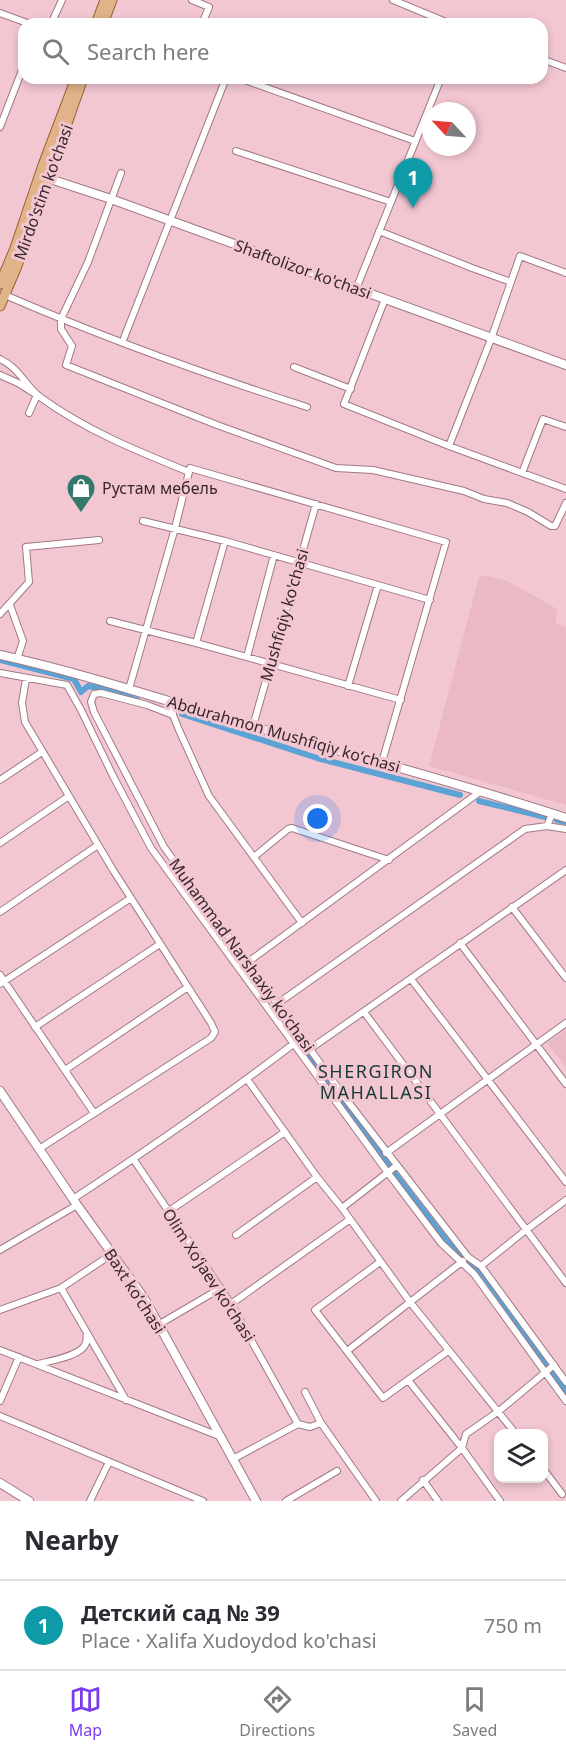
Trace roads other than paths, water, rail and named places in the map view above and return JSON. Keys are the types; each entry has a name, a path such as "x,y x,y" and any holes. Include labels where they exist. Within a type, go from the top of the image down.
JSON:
{"main road":[{"path":"98,18 105,0"},
{"path":"105,18 112,0"},
{"name":"Mirdo'stim ko'chasi","path":"0,306 74,84"},
{"name":"Mirdo'stim ko'chasi","path":"0,284 81,84"},
{"name":"Baxt koʻchasi","path":"0,1090 75,1202 144,1298 256,1501"},
{"path":"0,1483 28,1501"}],"street":[{"path":"54,18 62,0"},
{"path":"192,0 209,7 204,18"},
{"path":"393,0 407,3 438,18"},
{"path":"0,13 18,20"},
{"path":"548,61 566,68"},
{"path":"0,127 18,80"},
{"path":"124,338 224,84"},
{"path":"256,84 415,141"},
{"path":"356,289 439,84"},
{"path":"237,151 391,202"},
{"path":"121,173 88,262 61,319 61,329 72,346 66,365 217,425 336,468 373,470 437,484 484,499 507,503 551,526 555,526 566,503"},
{"name":"Shaftolizor ko'chasi","path":"44,177 111,199 491,339 565,362"},
{"path":"379,231 512,282"},
{"path":"449,446 491,339 520,256 566,273"},
{"path":"5,295 189,368 307,407"},
{"path":"385,299 344,404 566,489"},
{"path":"0,359 15,368 37,395"},
{"path":"294,367 351,389"},
{"path":"0,375 18,383 78,421 132,448 189,472"},
{"path":"29,413 37,395"},
{"path":"522,473 543,419 566,428"},
{"path":"129,689 176,528 190,468 316,504 446,542 382,762"},
{"name":"Mushfiqiy ko'chasi","path":"253,726 316,504"},
{"path":"143,521 225,541 430,600"},
{"path":"0,614 29,582 26,547 99,540"},
{"path":"196,643 225,541"},
{"path":"247,657 274,555"},
{"path":"348,686 378,585"},
{"path":"10,605 23,641 17,659"},
{"path":"110,621 401,700"},
{"name":"Abdurahmon Mushfiqiy koʻchasi","path":"0,655 172,701 566,818"},
{"path":"0,674 67,686 150,848 388,1173 441,1243 465,1259 566,1401"},
{"path":"26,679 21,703 25,722 98,845 214,1028 211,1038 39,1149"},
{"name":"Muhammad Narshaxiy ko'chasi","path":"173,715 147,705 101,693 94,694 91,702 94,712 164,847 301,1038 465,1259 480,1266 566,1382"},
{"path":"172,701 173,715 208,796 302,922"},
{"path":"0,780 42,752"},
{"path":"248,962 481,791"},
{"path":"0,843 69,796"},
{"path":"547,826 552,814"},
{"path":"277,1004 525,829 547,826 566,829"},
{"path":"254,857 292,828 389,860"},
{"path":"0,912 98,845"},
{"path":"310,1050 566,870"},
{"path":"94,1113 1,980 131,898"},
{"path":"512,907 566,978"},
{"path":"35,1027 160,944"},
{"path":"460,944 566,1084"},
{"path":"411,979 566,1182"},
{"path":"64,1070 188,987"},
{"path":"363,1012 566,1283"},
{"path":"386,1153 566,1023"},
{"path":"0,1250 75,1202 248,1079 301,1038"},
{"path":"248,1079 316,1177 342,1208 410,1302 513,1429"},
{"path":"169,1211 285,1132"},
{"name":"Olim Xoʻjaev ko'chasi","path":"134,1160 231,1304 298,1424"},
{"path":"342,1208 396,1166"},
{"path":"236,1235 316,1177"},
{"path":"480,1266 566,1200"},
{"path":"231,1304 349,1220"},
{"path":"0,1310 61,1288 112,1254"},
{"path":"347,1351 465,1259"},
{"path":"380,1262 315,1310 384,1398 448,1351"},
{"path":"61,1288 126,1400"},
{"path":"158,1325 221,1288"},
{"path":"37,1364 82,1350 86,1343 87,1332"},
{"path":"0,1350 220,1436"},
{"path":"0,1401 19,1357"},
{"path":"401,1501 462,1448 466,1434 500,1411 554,1365"},
{"path":"408,1380 462,1448 500,1501"},
{"path":"305,1392 321,1423 376,1501"},
{"path":"0,1416 203,1501"},
{"path":"233,1460 298,1424 310,1427 321,1423"},
{"path":"90,1501 109,1462"},
{"path":"286,1501 337,1471"},
{"path":"548,1476 562,1494"},
{"path":"423,1480 438,1501"}],"waterway":[{"path":"0,660 74,679 81,692 88,686 137,700"},
{"path":"182,714 317,758 460,795"},
{"path":"479,801 545,817"},
{"path":"557,820 566,822"},
{"path":"303,1049 389,1166"},
{"path":"395,1174 446,1240 485,1277 566,1392"}],"place":[{"name":"Детский сад № 39","path":"413,208"},
{"name":"Рустам мебель","path":"81,514"}],"district":[{"name":"SHERGIRON MAHALLASI","path":"376,1082"}]}
